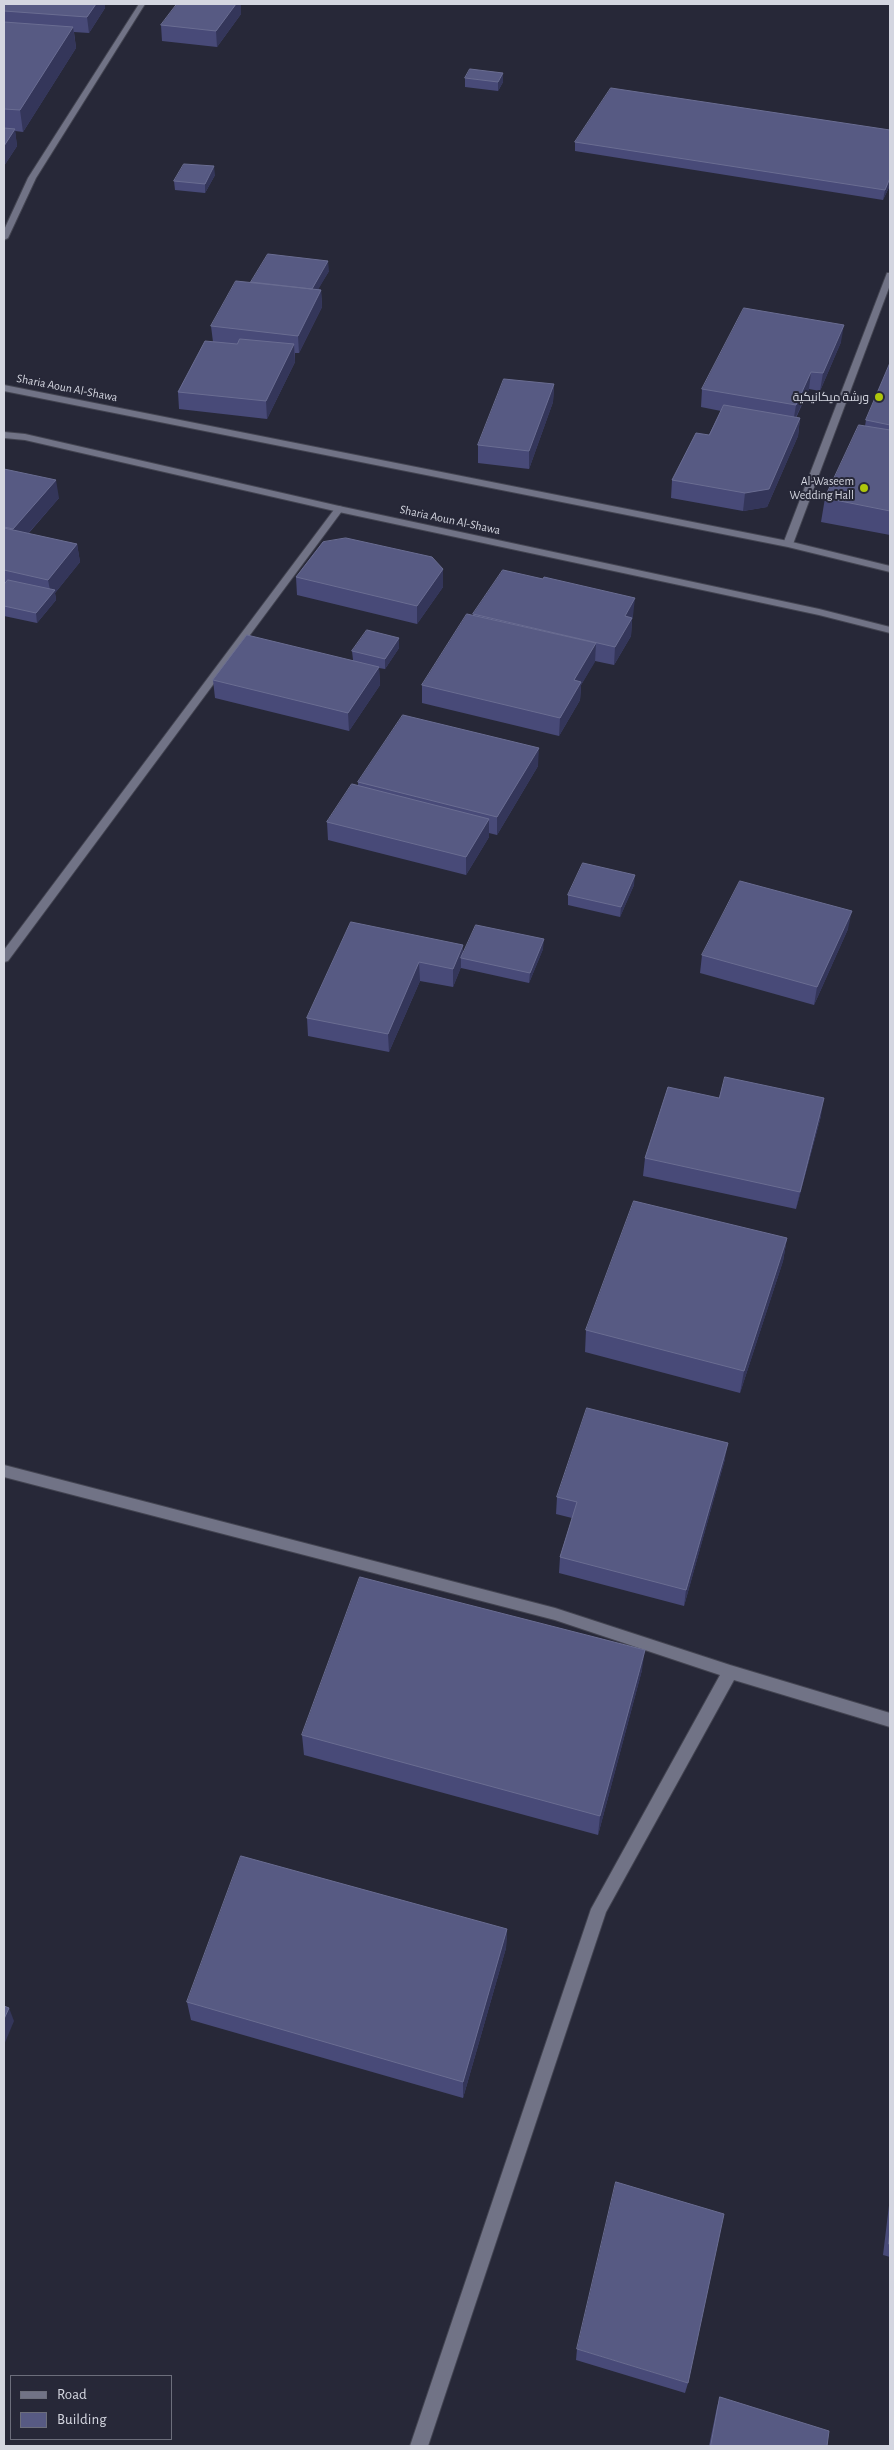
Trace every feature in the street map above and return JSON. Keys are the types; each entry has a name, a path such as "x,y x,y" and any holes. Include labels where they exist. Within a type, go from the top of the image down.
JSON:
{"street":[{"path":"4,238 32,178 142,4"},
{"path":"788,544 890,275"},
{"name":"Sharia Aoun Al-Shawa","path":"4,388 788,544 890,569"},
{"name":"Sharia Aoun Al-Shawa","path":"4,435 25,437 339,508 809,610 890,630"},
{"path":"4,958 339,508"},
{"path":"4,1471 555,1614 730,1672 890,1720"},
{"path":"419,2446 599,1910 730,1672"}],"building":[{"path":"4,4 96,4 87,17 4,11"},
{"path":"177,4 236,4 216,31 161,25"},
{"path":"4,22 73,27 20,110 4,109"},
{"path":"470,69 503,73 498,82 465,78"},
{"path":"611,88 890,130 890,178 885,190 575,142"},
{"path":"4,128 15,129 4,146"},
{"path":"184,164 214,166 205,184 174,181"},
{"path":"268,254 328,261 312,289 251,282"},
{"path":"236,281 321,290 298,336 211,326"},
{"path":"744,308 844,325 823,373 811,372 796,405 702,389"},
{"path":"240,339 294,344 266,401 178,392 205,341 237,344"},
{"path":"890,363 890,425 866,420"},
{"path":"504,379 554,384 529,451 478,445"},
{"path":"724,405 800,418 769,489 745,493 672,480 696,433 709,435"},
{"name":"Al-Waseem Wedding Hall","path":"859,425 890,430 890,511 825,498"},
{"path":"4,469 56,480 13,529 4,527"},
{"path":"4,528 77,544 48,580 4,570"},
{"path":"346,538 432,557 443,569 417,606 296,577 323,542"},
{"path":"503,570 543,579 544,577 635,598 625,616 632,618 615,647 473,614"},
{"path":"8,580 55,590 36,613 4,606 4,585"},
{"path":"467,614 596,643 574,680 581,682 560,718 422,685"},
{"path":"367,630 399,638 385,659 352,651"},
{"path":"247,635 379,667 348,713 213,680"},
{"path":"403,715 539,748 497,817 358,782"},
{"path":"352,784 489,819 466,857 327,822"},
{"path":"583,863 635,875 621,907 568,895"},
{"path":"740,881 852,911 817,987 702,955"},
{"path":"351,922 463,945 453,969 419,962 388,1034 307,1018"},
{"path":"476,925 544,939 530,973 461,958"},
{"path":"725,1077 824,1098 800,1192 645,1158 668,1087 719,1098"},
{"path":"634,1201 787,1238 744,1371 586,1330"},
{"path":"587,1408 728,1443 686,1590 560,1557 577,1502 557,1497"},
{"path":"360,1577 645,1650 600,1816 302,1735"},
{"path":"241,1856 507,1929 463,2082 187,2002"},
{"path":"4,2006 9,2008 4,2019"},
{"path":"616,2182 724,2214 688,2383 577,2349"},
{"path":"720,2397 829,2431 827,2446 711,2446"}],"place":[{"name":"ورشة ميكانيكية","path":"879,397"},
{"name":"Al-Waseem Wedding Hall","path":"864,488"}]}
